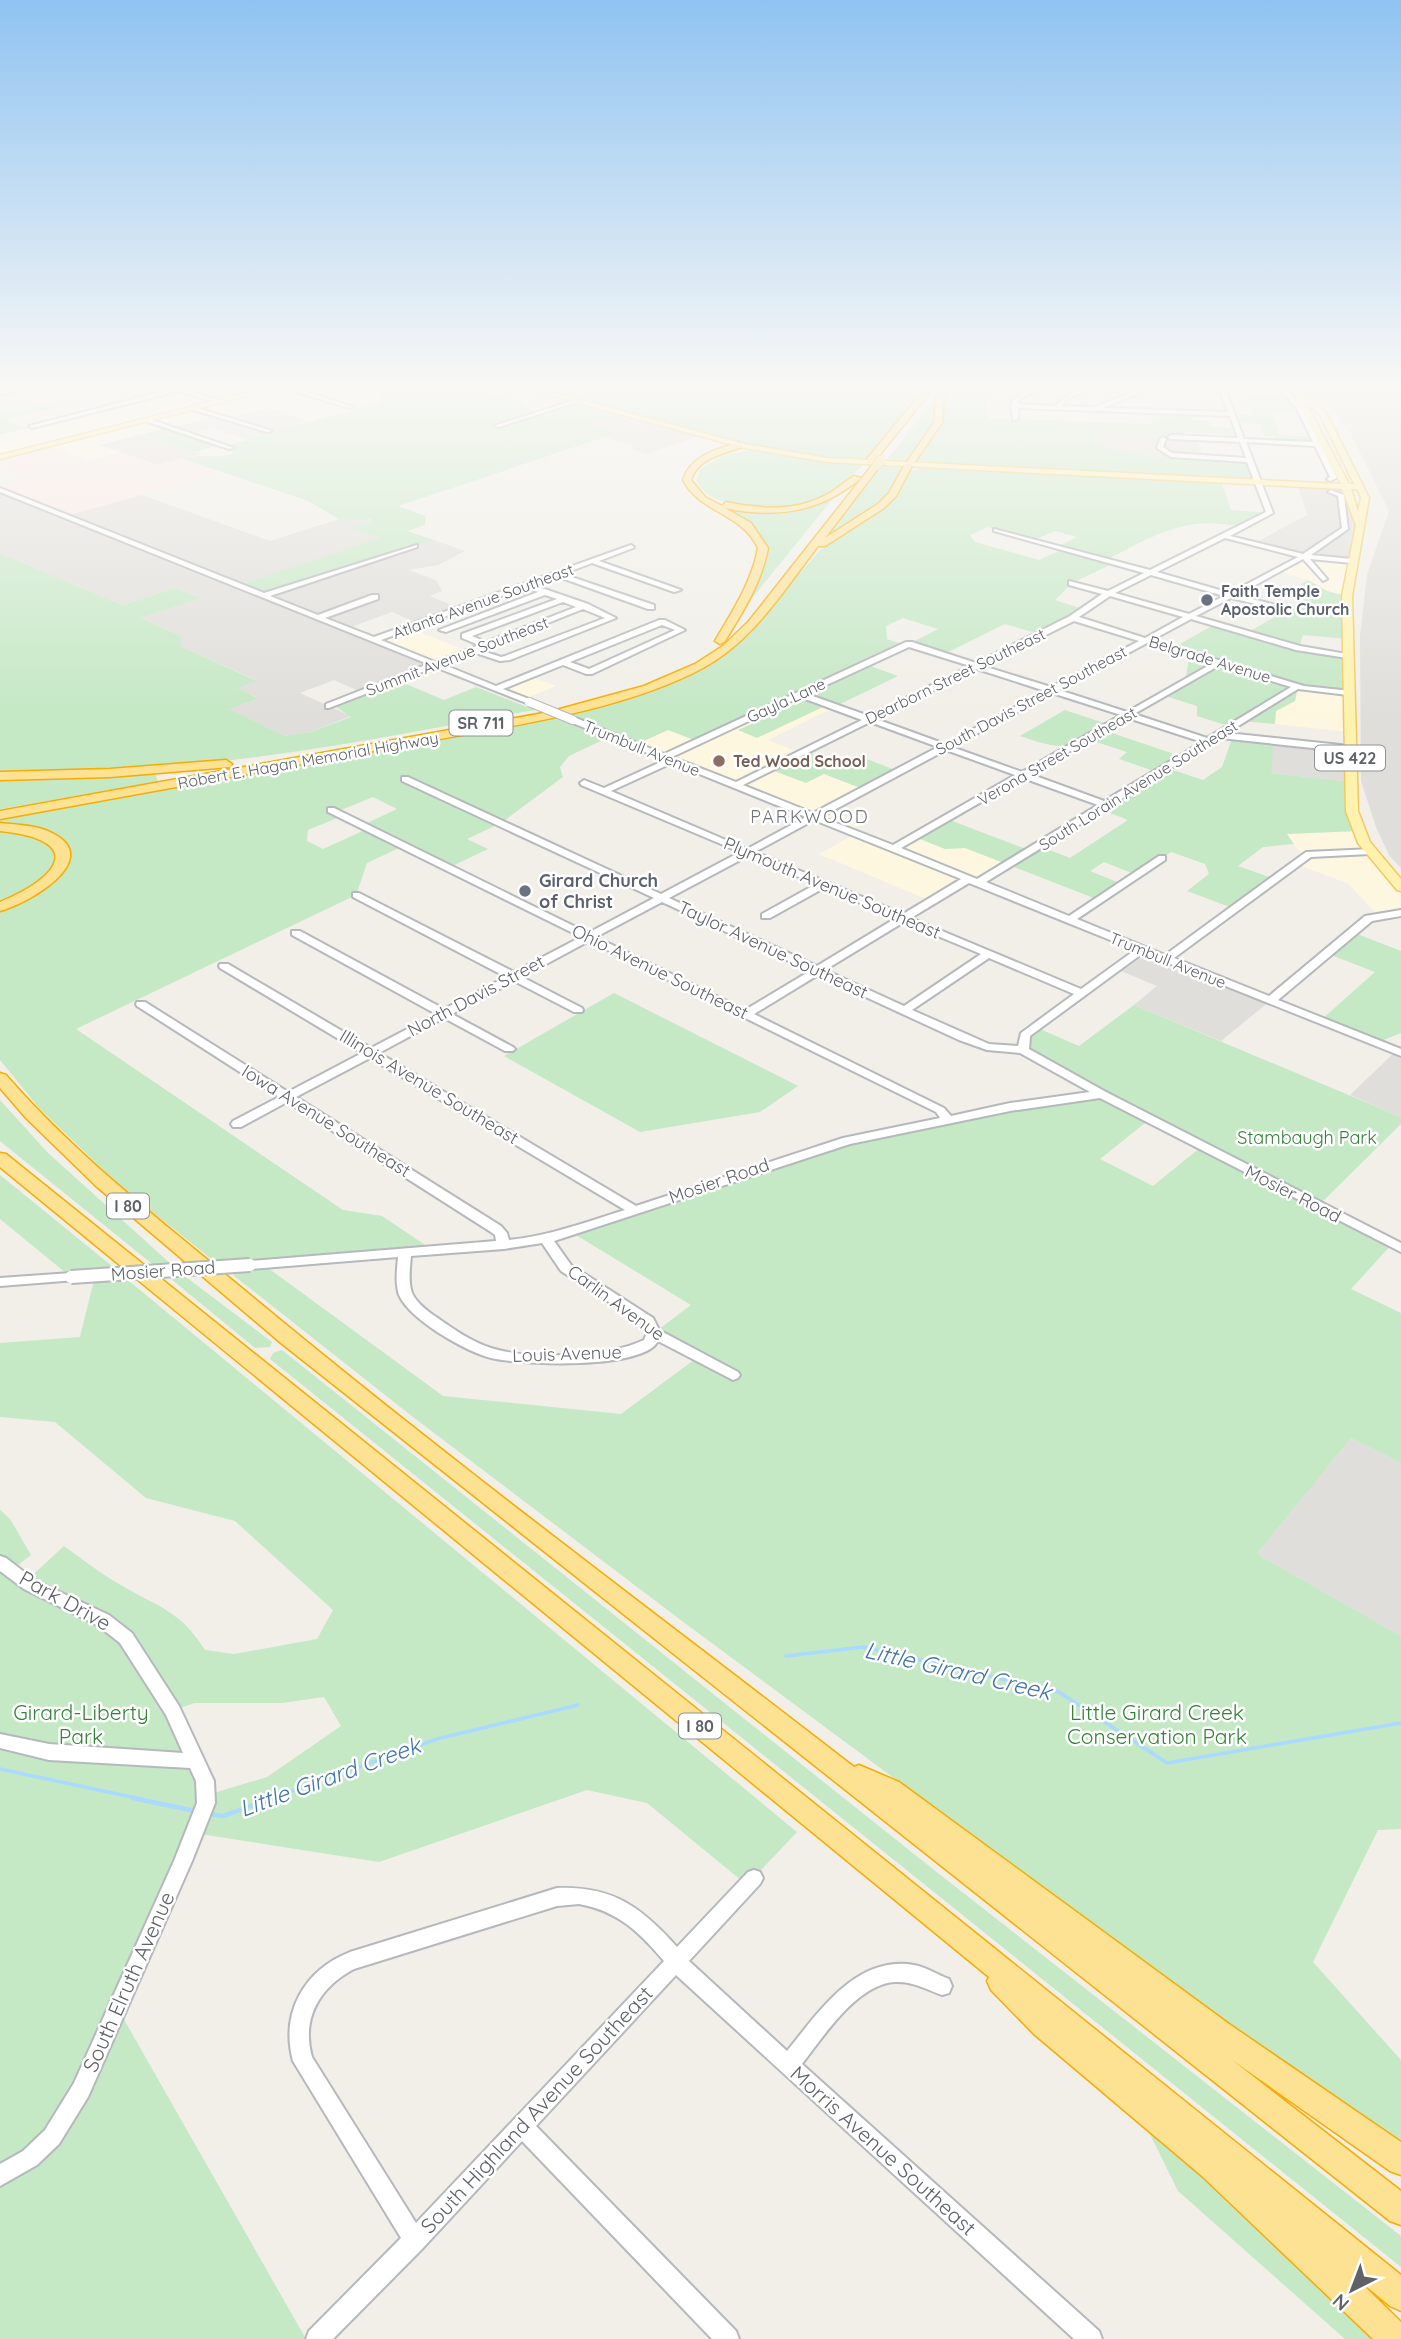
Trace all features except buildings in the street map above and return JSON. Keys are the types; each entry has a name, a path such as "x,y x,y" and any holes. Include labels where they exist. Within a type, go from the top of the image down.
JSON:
{"highway":[{"path":"699,495 750,525 763,548 760,565 720,641"},
{"path":"707,495 734,507 787,509 819,502 830,495"},
{"name":"Robert E. Hagan Memorial Highway","path":"0,776 133,772 239,762 520,716 578,703 641,684 694,659 720,641 761,600 844,495"},
{"name":"Robert E. Hagan Memorial Highway","path":"0,814 550,716 605,702 665,682 699,666 727,648 772,598 850,495"},
{"path":"772,598 816,550 886,501 890,495"},
{"path":"0,828 45,835 60,845 64,857 60,870 50,882 32,894 0,907"},
{"name":"I 80","path":"0,1078 51,1134 108,1189 269,1320 1401,2210"},
{"path":"0,1089 46,1140 111,1202 230,1298 269,1320"},
{"name":"I 80","path":"0,1158 1401,2295"},
{"path":"831,1763 890,1790 1219,2034 1401,2160"},
{"path":"969,1944 1027,2010 1187,2144 1310,2255 1396,2339"}],"main road":[{"name":"US 422","path":"1349,495 1358,523"},
{"name":"US 422","path":"1362,495 1364,511 1358,523 1347,614 1352,811 1357,831 1370,851 1401,887"}],"street":[{"name":"Trumbull Avenue","path":"13,495 1401,1053"},
{"name":"Dearborn Street Southeast","path":"735,786 1073,618 1109,593 1270,512 1264,495"},
{"name":"South Davis Street Southeast","path":"812,817 1304,556 1344,530 1341,495"},
{"path":"996,530 1277,608"},
{"path":"1224,536 1304,556 1352,561"},
{"path":"262,596 415,546"},
{"name":"Atlanta Avenue Southeast","path":"374,640 631,547"},
{"path":"1304,556 1323,579"},
{"path":"592,561 677,590"},
{"path":"556,574 651,607"},
{"path":"1072,583 1299,648 1347,656"},
{"path":"474,650 507,659 608,620 611,616 526,585"},
{"path":"443,630 546,593"},
{"path":"317,618 375,597"},
{"path":"465,636 564,599"},
{"name":"Summit Avenue Southeast","path":"329,706 585,606"},
{"name":"Belgrade Avenue","path":"1073,618 1298,686 1348,693"},
{"path":"426,622 487,645"},
{"path":"495,689 663,622 681,630 680,633 589,672 564,662"},
{"name":"Gayla Lane","path":"605,791 799,694 909,644 976,666"},
{"name":"Verona Street Southeast","path":"893,849 1220,662"},
{"path":"976,666 1208,741"},
{"name":"South Lorain Avenue Southeast","path":"746,1014 904,918 1106,805 1298,686"},
{"path":"799,694 1106,805"},
{"path":"1220,735 1350,749"},
{"name":"Taylor Avenue Southeast","path":"405,779 904,1011 987,1047 1023,1050 1102,1094"},
{"name":"Plymouth Avenue Southeast","path":"584,783 1081,993"},
{"name":"Ohio Avenue Southeast","path":"331,810 940,1110 947,1118"},
{"name":"North Davis Street","path":"237,1124 812,817"},
{"path":"1166,959 1309,854 1370,851"},
{"path":"1069,920 1162,858"},
{"path":"766,916 824,884"},
{"path":"356,895 578,1010"},
{"path":"1270,1001 1369,918 1401,913"},
{"path":"296,933 509,1048"},
{"path":"1023,1050 1026,1035 1143,949"},
{"path":"904,1011 988,954"},
{"name":"Illinois Avenue Southeast","path":"224,966 634,1210"},
{"name":"Iowa Avenue Southeast","path":"141,1004 496,1229 501,1233 503,1245"},
{"name":"Mosier Road","path":"0,1282 405,1254 546,1239 848,1141 947,1118 1102,1094 1401,1248"},
{"name":"Carlin Avenue","path":"546,1239 566,1268 648,1321 654,1333 733,1375"},
{"name":"Louis Avenue","path":"405,1254 404,1283 408,1299 464,1341 490,1353 532,1358 629,1352 650,1343 654,1333"},
{"name":"Park Drive","path":"0,1562 30,1585 103,1620 126,1638 153,1676 197,1761"},
{"path":"0,1741 48,1752 197,1761"},
{"name":"South Elruth Avenue","path":"0,2176 30,2158 52,2137 81,2090 202,1812 205,1781 197,1761"},
{"name":"South Highland Avenue Southeast","path":"317,2339 415,2240 754,1878"},
{"name":"Morris Avenue Southeast","path":"415,2240 300,2052 298,2025 303,2009 317,1986 329,1974 350,1961 569,1895 588,1896 618,1905 639,1920 676,1961 1091,2339"},
{"path":"789,2065 846,1997 876,1976 902,1970 921,1975 942,1986"},
{"path":"523,2126 728,2339"}],"shaded area":[{"path":"0,495 13,495 65,516 142,495 270,541 339,519 364,517 373,522 354,529 382,539 262,596 434,540 465,551 438,565 409,570 436,580 442,591 430,596 454,606 413,621 392,612 346,629 439,664 363,693 334,680 300,693 351,716 311,732 285,736 228,709 257,697 237,688 256,680 182,647 181,636 141,618 200,598 175,588 122,605 0,553"},
{"path":"13,495 140,495 65,516"},
{"path":"1301,495 1349,495 1358,523 1352,561 1304,556 1253,544 1307,515"},
{"path":"1381,495 1401,495 1401,868 1389,855 1376,827 1361,781 1360,636 1367,575 1389,511"},
{"path":"1304,556 1352,561 1347,596 1274,570"},
{"path":"409,628 470,652 435,665 374,640"},
{"path":"529,676 556,686 522,700 495,689"},
{"path":"1298,686 1348,693 1349,732 1275,724 1276,711 1295,701"},
{"path":"799,694 834,707 768,740 801,753 824,774 863,789 827,809 863,823 849,831 635,745 668,729"},
{"path":"1274,740 1350,749 1351,782 1270,773"},
{"path":"1357,831 1401,887 1401,913 1378,915 1347,883 1296,864 1304,857 1286,834"},
{"path":"855,834 893,849 915,837 945,849 965,848 1009,865 978,883 968,879 931,901 819,854"},
{"path":"1142,949 1270,1001 1221,1041 1134,1005 1157,986 1116,969"},
{"path":"1396,1051 1401,1053 1401,1117 1350,1095"},
{"path":"1351,1438 1401,1463 1401,1636 1257,1554"}],"green space":[{"path":"291,495 431,495 398,506 425,516 425,525 407,531 434,540 262,596 237,586 380,538 352,529 372,522 370,519 339,519 308,501"},
{"path":"822,495 807,502 779,507 731,504 711,496"},
{"path":"860,495 885,495 851,525 828,535"},
{"path":"894,495 1226,495 1231,510 1270,513 1241,527 1204,523 1187,525 1155,536 1106,560 1114,563 1072,583 1055,600 1086,610 1039,634 1005,624 942,655 909,644 938,629 903,618 886,626 887,639 905,645 865,664 898,676 834,707 799,694 699,742 668,730 635,745 611,736 569,756 560,767 563,777 501,823 467,839 488,849 448,868 403,846 367,863 356,895 76,1029 343,1210 382,1216 434,1251 264,1265 443,1396 621,1414 698,1357 654,1333 691,1305 571,1232 847,1141 1101,1094 1022,1045 1035,1027 1079,1046 1134,1005 1401,1117 1401,1124 1317,1207 1392,1244 1351,1289 1401,1313 1401,1463 1351,1438 1257,1554 1401,1636 1401,1829 1378,1830 1313,1962 1401,2060 1401,2147 1200,2005 682,1621 413,1417 233,1275 249,1266 216,1263 119,1185 40,1109 0,1060 0,909 35,896 56,881 67,862 67,849 0,826 0,819 577,713 670,683 704,667 739,643 820,550 890,502","holes":["988,527 1034,540 1055,531 1077,537 1057,547 1063,549 1039,560 975,542 970,535","373,797 397,809 361,826 367,829 323,849 307,841 308,830 342,816 336,812","1150,1119 1201,1147 1153,1186 1100,1159"]},
{"path":"835,496 739,614 765,546 751,524 717,504 792,508 807,506"},
{"path":"0,553 122,605 175,588 201,598 141,618 181,636 182,647 257,681 238,688 258,698 229,709 285,736 311,732 351,717 335,706 399,681 444,700 476,687 535,710 341,744 224,761 0,772"},
{"path":"1308,580 1327,591 1347,596 1347,639 1303,635 1299,648 1347,656 1348,693 1298,686 1295,701 1276,711 1275,724 1242,721 1232,727 1197,716 1197,706 1162,695 1185,682 1190,653 1173,648 1215,624 1247,633 1306,599 1287,593"},
{"path":"804,700 823,707 757,738 738,730"},
{"path":"1065,710 1110,725 1103,730 1183,757 1167,768 1203,780 1222,767 1233,736 1274,740 1271,773 1351,782 1357,831 1287,834 1294,844 1263,847 1238,866 1275,879 1235,909 1187,891 1209,874 1205,864 1171,852 1137,875 1104,862 1090,871 1122,884 1099,900 965,848 945,849 915,837 947,819 1031,851 1039,846 1070,858 1128,820 1100,809 1157,772 1119,759 1127,752 1087,739 1062,746 1020,736"},
{"path":"804,751 842,765 859,756 898,771 863,789 824,774 806,783 769,769"},
{"path":"155,774 158,782 0,809 0,779"},
{"path":"0,830 42,838 59,855 48,879 0,904"},
{"path":"1352,932 1401,951 1401,1033 1376,1043 1320,1021 1375,972 1326,953"},
{"path":"614,993 798,1086 760,1112 640,1132 504,1056"},
{"path":"0,1100 47,1152 173,1266 156,1267 0,1141"},
{"path":"0,1175 118,1271 66,1273 0,1219"},
{"name":"Girard-Liberty Park","path":"95,1276 123,1276 797,1832 747,1885 647,1803 587,1790 379,1862 194,1833 118,2009 306,2339 0,2339 0,1510 10,1519 31,1555 9,1572 24,1583 64,1546 112,1580 177,1617 205,1650 234,1654 317,1639 333,1610 235,1521 146,1498 55,1422 0,1417 0,1343 80,1337","holes":["324,1697 341,1726 267,1777 207,1795 173,1711 194,1703 282,1703"]},
{"path":"186,1277 272,1342 270,1347 255,1348 170,1278"},
{"path":"282,1350 929,1866 1401,2236 1401,2267 270,1359 273,1353"},
{"path":"1147,2128 1201,2171 1381,2339 1345,2339 1178,2191"}],"waterway":[{"name":"Little Girard Creek","path":"786,1656 863,1647 1059,1692 1167,1763 1401,1723"},
{"name":"Little Girard Creek","path":"269,1799 437,1739 578,1705"},
{"name":"Little Girard Creek","path":"0,1769 141,1799"},
{"name":"Little Girard Creek","path":"133,1798 195,1811"},
{"name":"Little Girard Creek","path":"209,1814 223,1816 274,1798"}],"place":[{"name":"Faith Temple Apostolic Church","path":"1207,600"},
{"name":"Ted Wood School","path":"719,761"},
{"name":"Girard Church of Christ","path":"525,891"}],"district":[{"name":"PARKWOOD","path":"810,817"}],"park label":[{"name":"Stambaugh Park","path":"1307,1138"},
{"name":"Little Girard Creek Conservation Park","path":"1157,1725"}]}
